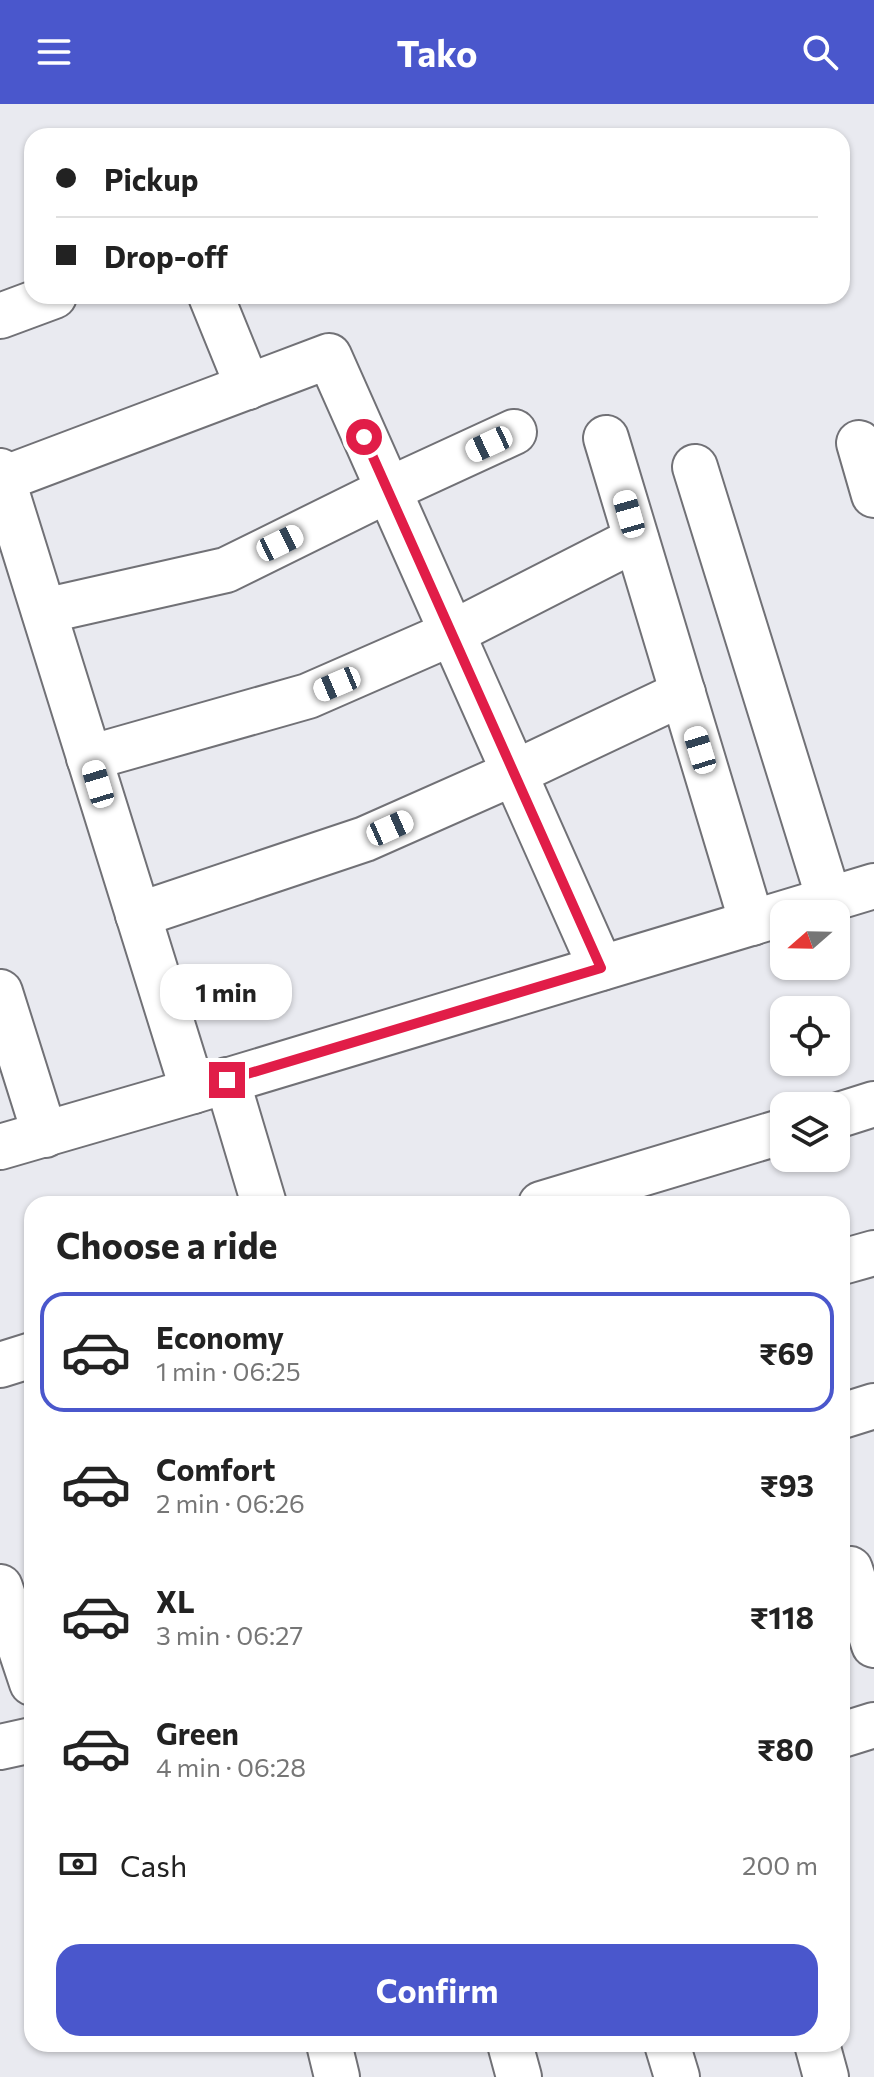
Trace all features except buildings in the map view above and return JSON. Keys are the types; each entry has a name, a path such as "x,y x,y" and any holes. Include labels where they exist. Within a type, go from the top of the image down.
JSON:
{"street":[{"path":"0,316 32,304"},
{"path":"214,304 248,387"},
{"path":"260,1196 138,915 1,475 329,356 601,968"},
{"path":"44,611 226,570 514,432"},
{"path":"606,438 752,923"},
{"path":"859,443 874,495"},
{"path":"695,467 829,899"},
{"path":"89,758 308,696 452,633 636,539"},
{"path":"138,915 365,839 683,693"},
{"path":"0,1147 874,886"},
{"path":"0,992 45,1135"},
{"path":"850,1112 874,1104"},
{"path":"568,1196 770,1135"},
{"path":"850,1260 874,1253"},
{"path":"0,1365 24,1358"},
{"path":"850,1414 874,1406"},
{"path":"855,1567 874,1645"},
{"path":"3,1605 24,1661"},
{"path":"0,1747 24,1742"},
{"path":"331,2052 337,2077"},
{"path":"512,2052 519,2077"},
{"path":"669,2052 677,2077"},
{"path":"819,2052 826,2077"}],"route":[{"path":"227,1080 601,968 364,437"}]}
